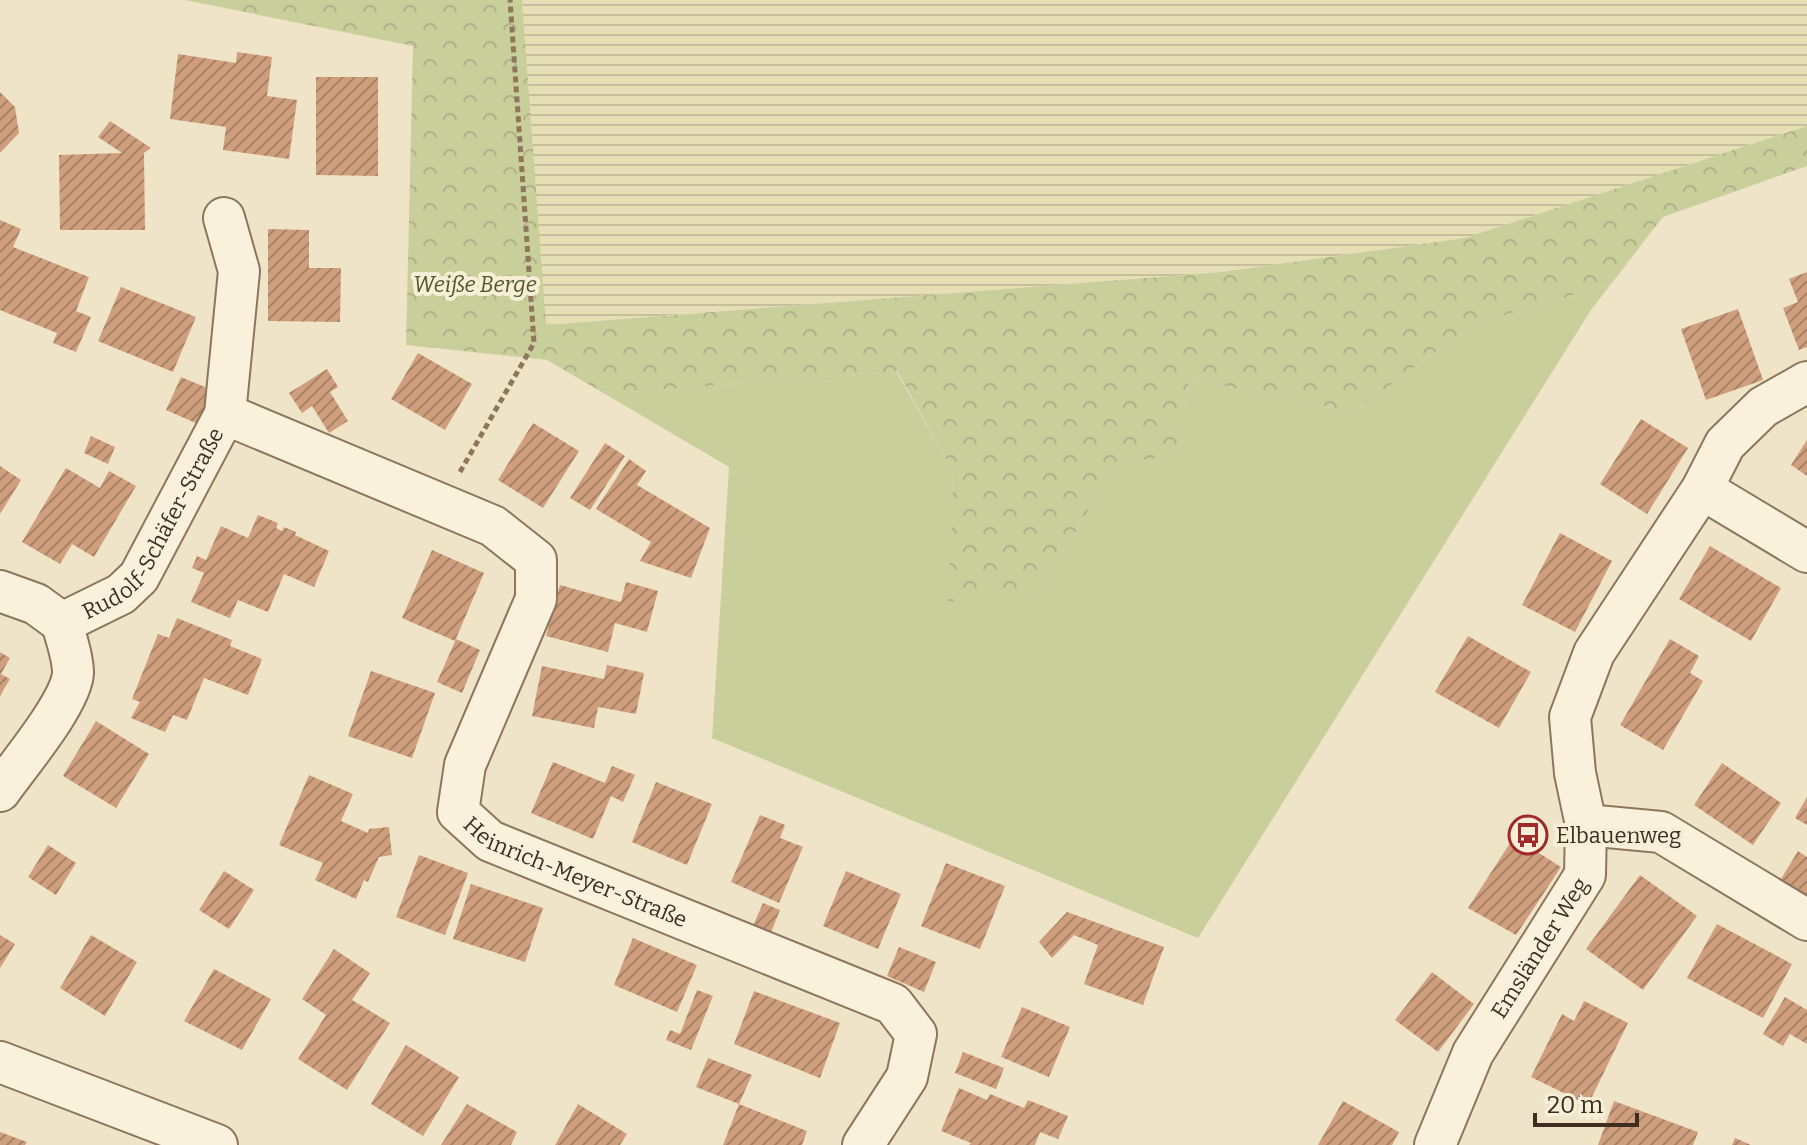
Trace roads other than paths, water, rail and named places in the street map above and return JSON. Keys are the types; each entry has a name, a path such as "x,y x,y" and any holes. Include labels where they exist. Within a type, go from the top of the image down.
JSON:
{"street":[{"name":"Rudolf-Schäfer-Straße","path":"0,791 65,699 73,675 62,623 121,594 139,577 225,414 239,271 224,218"},
{"name":"Emsländer Weg","path":"1450,1141 1473,1053 1585,875 1586,825 1575,773 1570,717 1594,653 1702,489 1725,444 1763,407 1807,382"},
{"name":"Heinrich-Meyer-Straße","path":"225,414 493,526 536,560 536,599 465,765 458,812 490,841 893,1004 916,1034 907,1077 863,1145"},
{"path":"1702,489 1807,552"},
{"path":"0,591 36,604 62,623"},
{"path":"1586,825 1661,832 1807,920"},
{"path":"0,1062 217,1145"}],"place":[{"name":"Elbauenweg","path":"1528,835"}],"park label":[{"name":"Weiße Berge","path":"475,284"}]}
